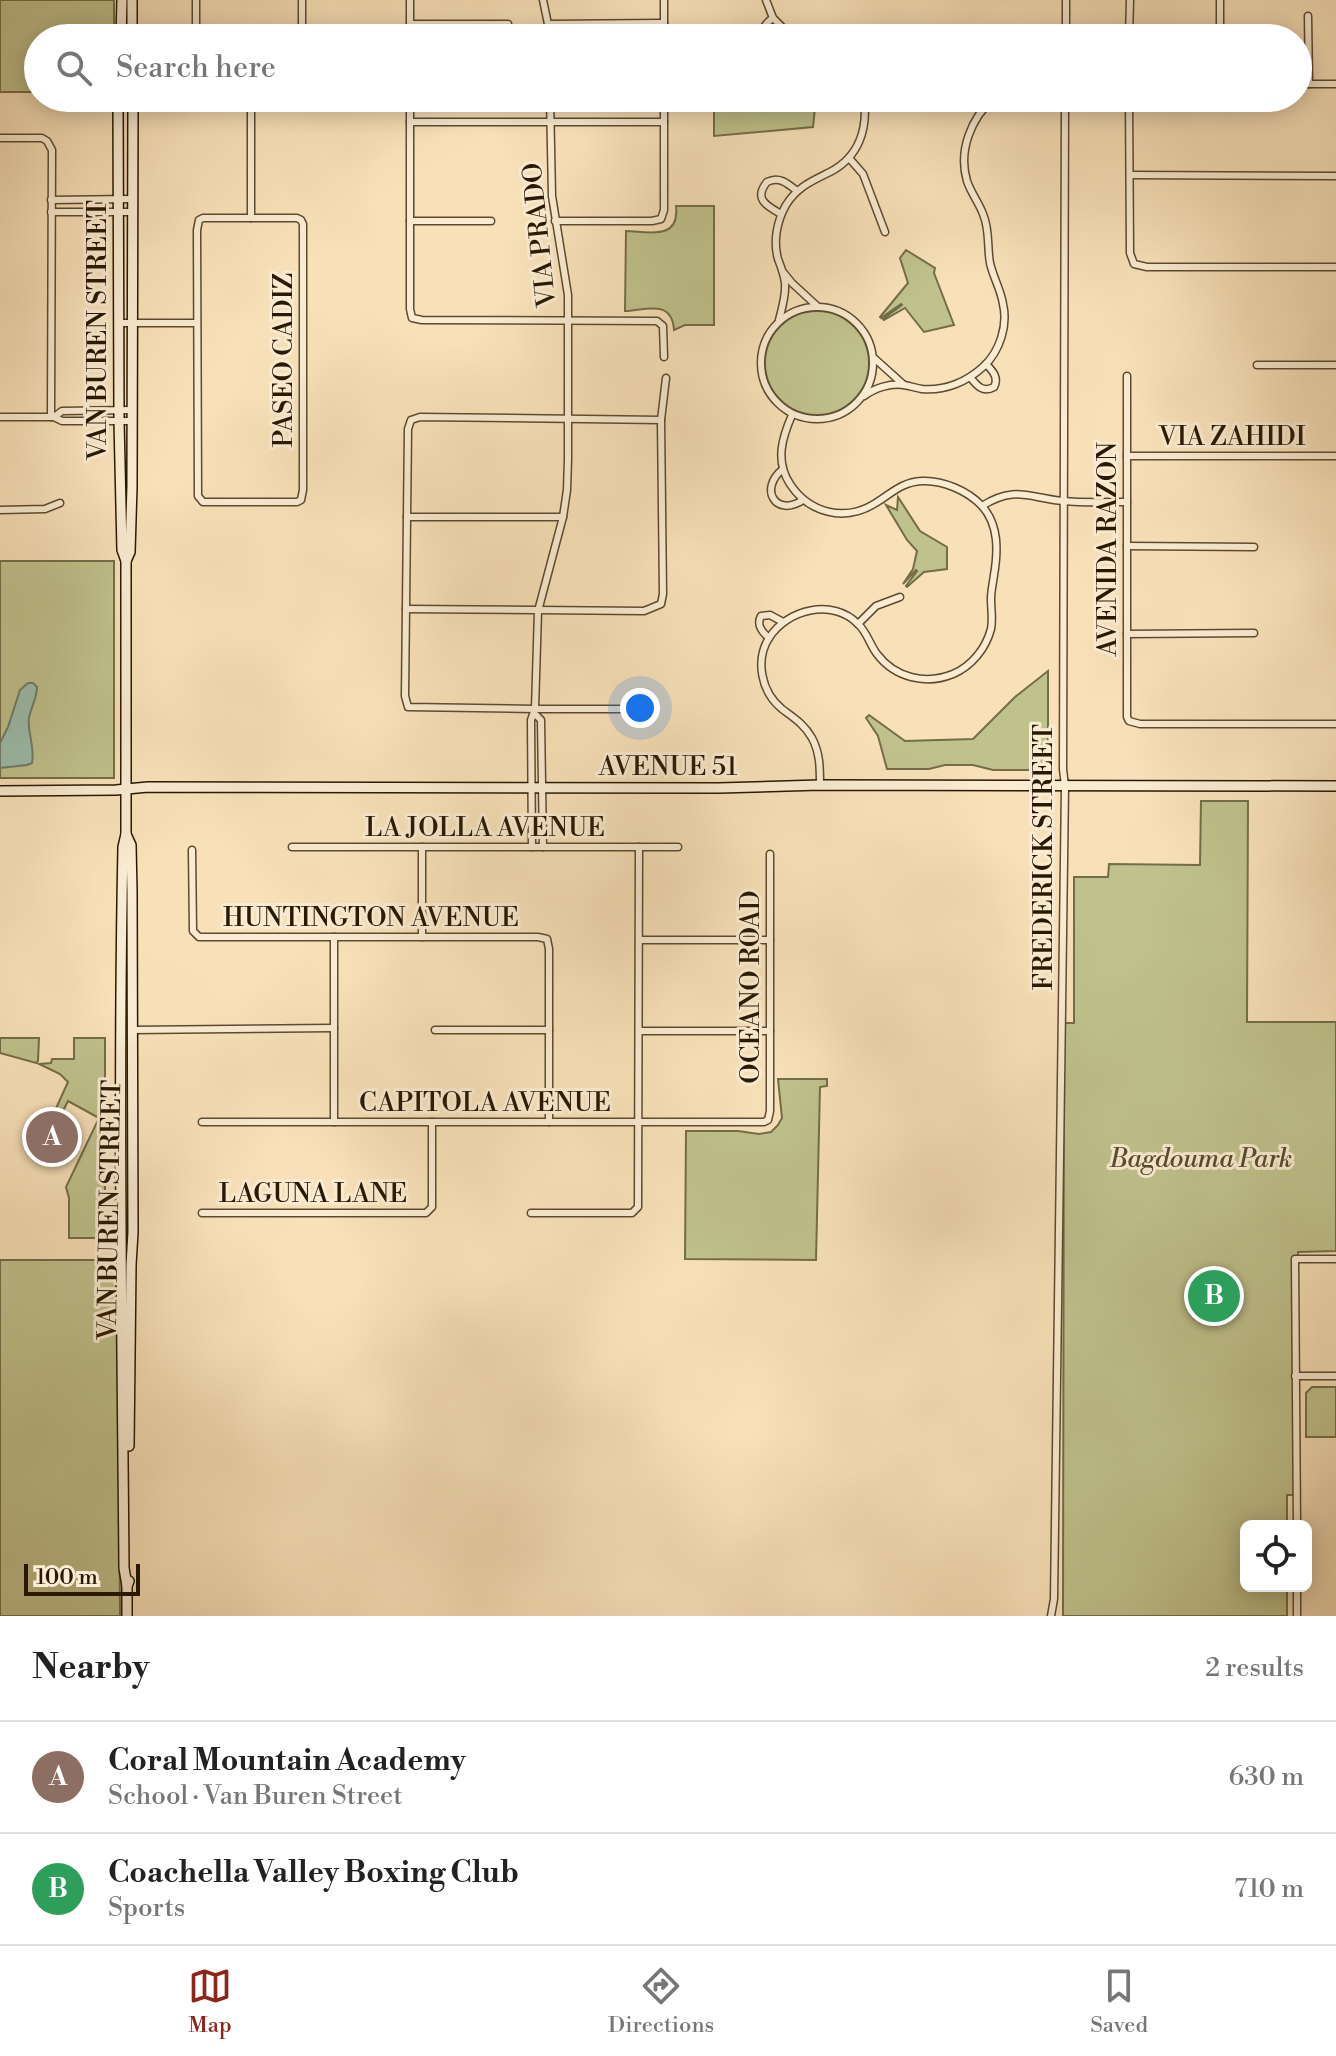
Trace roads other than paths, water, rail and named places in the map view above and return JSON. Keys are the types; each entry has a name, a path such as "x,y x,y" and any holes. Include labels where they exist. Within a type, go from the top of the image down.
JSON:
{"street":[{"path":"121,24 122,0"},
{"path":"132,0 132,24"},
{"path":"196,0 196,24"},
{"path":"302,0 302,24"},
{"path":"410,0 410,24 508,24"},
{"path":"543,0 548,24 664,23 664,0"},
{"path":"766,0 778,24"},
{"path":"1066,0 1066,24"},
{"path":"1129,24 1130,0"},
{"path":"1220,0 1220,24"},
{"path":"1308,16 1308,24"},
{"path":"766,24 773,18"},
{"path":"1312,84 1336,84"},
{"name":"VAN BUREN STREET","path":"118,112 119,415 122,550 126,561 126,834 123,847 120,1193 127,1616"},
{"name":"VAN BUREN STREET","path":"126,561 130,552 133,112"},
{"path":"119,323 197,323 199,220 251,218 251,112"},
{"path":"410,112 412,318 652,320 661,323 664,332 664,357"},
{"name":"VIA PRADO","path":"538,788 531,720 535,711 538,611 563,517 567,490 568,320 566,276 555,221 551,174 551,112"},
{"path":"555,221 661,219 664,210 664,112"},
{"path":"864,112 865,126 860,141 849,158 797,191 781,214 777,227 776,242 783,272 784,297 779,320 764,341 760,361 769,392 792,415 816,419 839,415 864,396 885,386 942,388 970,377 995,352 1002,336 1004,310 989,259 985,221 967,181 965,163 967,139 982,112"},
{"name":"FREDERICK STREET","path":"1051,1616 1054,1599 1065,786 1065,112"},
{"path":"1129,112 1130,253 1134,264 1147,267 1336,267"},
{"path":"410,122 664,122"},
{"path":"0,138 42,138 52,150 53,417"},
{"path":"849,158 863,174 885,232"},
{"path":"1130,175 1336,176"},
{"path":"781,214 764,203 762,187 779,179 797,191"},
{"path":"51,200 132,199"},
{"path":"51,212 132,212"},
{"name":"PASEO CADIZ","path":"197,323 199,500 301,500 303,230 301,220 297,218 251,218"},
{"path":"410,221 491,221"},
{"path":"783,272 817,306"},
{"path":"779,320 798,310 817,306 838,311 857,323 868,339 873,357 871,377 864,396"},
{"path":"873,357 904,385"},
{"path":"970,377 982,389 994,387 996,376 986,364"},
{"path":"1257,365 1336,365"},
{"name":"AVENIDA RAZON","path":"1127,376 1126,711 1129,721 1140,724 1336,724"},
{"path":"406,609 644,611 661,604 661,420 666,378"},
{"path":"0,417 53,417 62,411 132,415"},
{"path":"792,415 782,441 783,469 803,500 824,511 853,512 875,504 903,484 926,480 946,484 964,492 982,506 994,528 997,548 991,593 991,627 985,644 977,656 952,675 933,679 912,678 892,668 876,653 858,624 841,613 825,609 789,617 769,638 762,660 763,680 775,702 799,721 811,737 819,757 820,785"},
{"path":"632,709 535,711 408,707 405,696 408,429 411,420 420,417 661,420"},
{"name":"VIA ZAHIDI","path":"1127,456 1336,456"},
{"path":"783,469 771,482 774,499 788,507 803,500"},
{"path":"982,506 1010,494 1065,502 1127,502"},
{"path":"0,510 45,509 60,503"},
{"path":"407,517 563,517"},
{"path":"1127,546 1254,547"},
{"path":"858,624 876,606 900,597"},
{"path":"769,638 759,627 761,616 770,615 783,622"},
{"path":"1127,634 1254,633"},
{"name":"AVENUE 51","path":"0,791 148,787 1336,786"},
{"path":"532,847 538,788"},
{"path":"538,788 543,847"},
{"name":"VAN BUREN STREET","path":"126,834 131,845 132,868 133,1030 127,1586"},
{"name":"LA JOLLA AVENUE","path":"292,847 678,847"},
{"path":"422,847 422,937"},
{"path":"531,1213 627,1213 636,1211 639,1202 639,847"},
{"name":"HUNTINGTON AVENUE","path":"192,850 192,926 195,935 547,939 549,1030"},
{"name":"OCEANO ROAD","path":"768,1120 770,854"},
{"path":"334,937 334,1122"},
{"path":"639,940 770,940"},
{"path":"120,1031 334,1028"},
{"path":"435,1030 549,1030 549,1122"},
{"path":"639,1031 770,1031"},
{"name":"CAPITOLA AVENUE","path":"202,1122 768,1120"},
{"name":"LAGUNA LANE","path":"202,1213 426,1213 430,1211 432,1202 432,1122"},
{"path":"115,1253 115,1204 120,1193"},
{"path":"1297,1520 1295,1259 1336,1259"},
{"path":"1295,1376 1336,1376"},
{"path":"1297,1592 1297,1616"}],"place":[{"name":"Coral Mountain Academy","path":"52,1137"},
{"name":"Coachella Valley Boxing Club","path":"1214,1296"}],"park label":[{"name":"Bagdouma Park","path":"1201,1158"}]}
